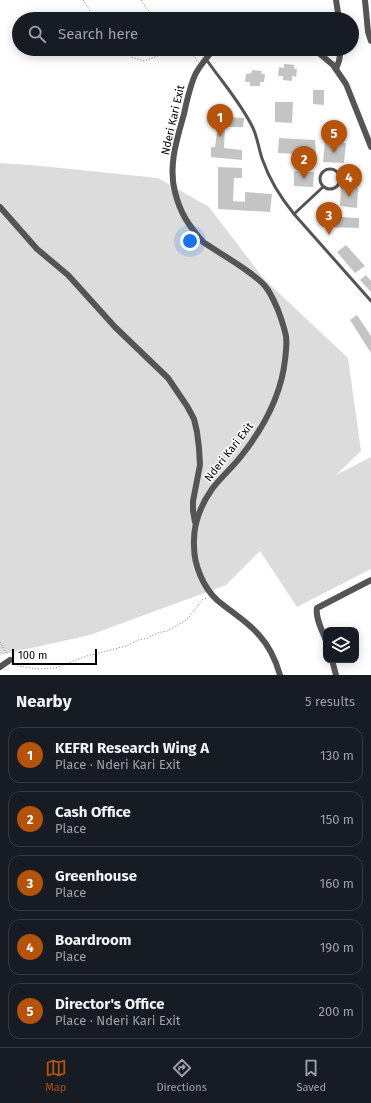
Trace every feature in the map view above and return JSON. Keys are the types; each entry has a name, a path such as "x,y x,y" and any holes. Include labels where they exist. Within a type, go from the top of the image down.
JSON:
{"street":[{"path":"336,0 338,12"},
{"path":"365,0 368,32 371,41"},
{"path":"368,32 371,24"},
{"name":"Nderi Kari Exit","path":"209,56 200,66 193,80 174,154 173,181 176,198 183,216 189,226 204,242 246,270 264,285 273,298 283,325 287,349 276,398 268,416 241,456 212,488 205,500 196,524 194,546 196,562 202,580 207,589 216,600 243,620 260,636 271,651 280,675"},
{"path":"323,56 341,75 371,147"},
{"path":"336,69 340,56"},
{"path":"0,207 37,249 68,276 115,327 168,378 187,406 194,419 199,448 200,465 193,502 193,511 196,524"},
{"path":"323,633 316,612 317,608 371,580"},
{"path":"0,667 10,660"},
{"path":"333,663 336,675"}],"lane":[{"path":"206,59 243,110 254,130 263,162 283,201 371,301"},
{"path":"327,169 337,172 340,178 339,185 333,189 326,189 323,187 320,180 321,173 327,169"},
{"path":"294,214 323,187"}],"path":[{"path":"83,0 91,12"},
{"path":"141,0 150,12"},
{"path":"130,56 144,61 158,56"},
{"path":"194,56 200,66"},
{"path":"0,642 10,660 18,666 38,669 55,668 87,656 126,646 157,633 167,631 185,621 202,600 207,598 216,600"}],"shaded area":[{"path":"0,163 158,178 209,207 264,279 348,358 361,451 336,475 371,457 371,569 297,607 260,551 226,585 90,635 0,655"}],"building":[{"path":"284,64 294,65 294,69 297,69 296,77 292,76 292,81 283,80 283,76 278,76 279,67 284,68"},
{"path":"252,70 262,71 261,74 265,74 264,82 260,82 260,86 250,86 250,82 245,82 246,74 252,73"},
{"path":"313,90 324,90 324,105 313,104"},
{"path":"275,102 293,102 292,123 275,122"},
{"path":"212,116 244,118 243,127 225,127 224,148 242,150 242,160 211,157 211,147 215,147 218,125 213,125"},
{"path":"279,138 315,140 316,155 278,153"},
{"path":"325,142 346,143 344,163 323,162"},
{"path":"218,167 242,168 242,178 234,178 233,201 245,202 245,192 272,194 270,212 218,209"},
{"path":"294,171 314,172 313,187 294,186"},
{"path":"341,187 358,188 357,208 340,206"},
{"path":"323,216 359,218 359,228 322,227"},
{"path":"346,245 365,266 355,273 337,252"},
{"path":"366,275 371,281 371,292 360,280"},
{"path":"357,315 371,336 371,353 350,320"}],"place":[{"name":"KEFRI Research Wing A","path":"220,137"},
{"name":"Director's Office","path":"334,153"},
{"name":"Cash Office","path":"304,179"},
{"name":"Boardroom","path":"349,197"},
{"name":"Greenhouse","path":"329,235"}]}
